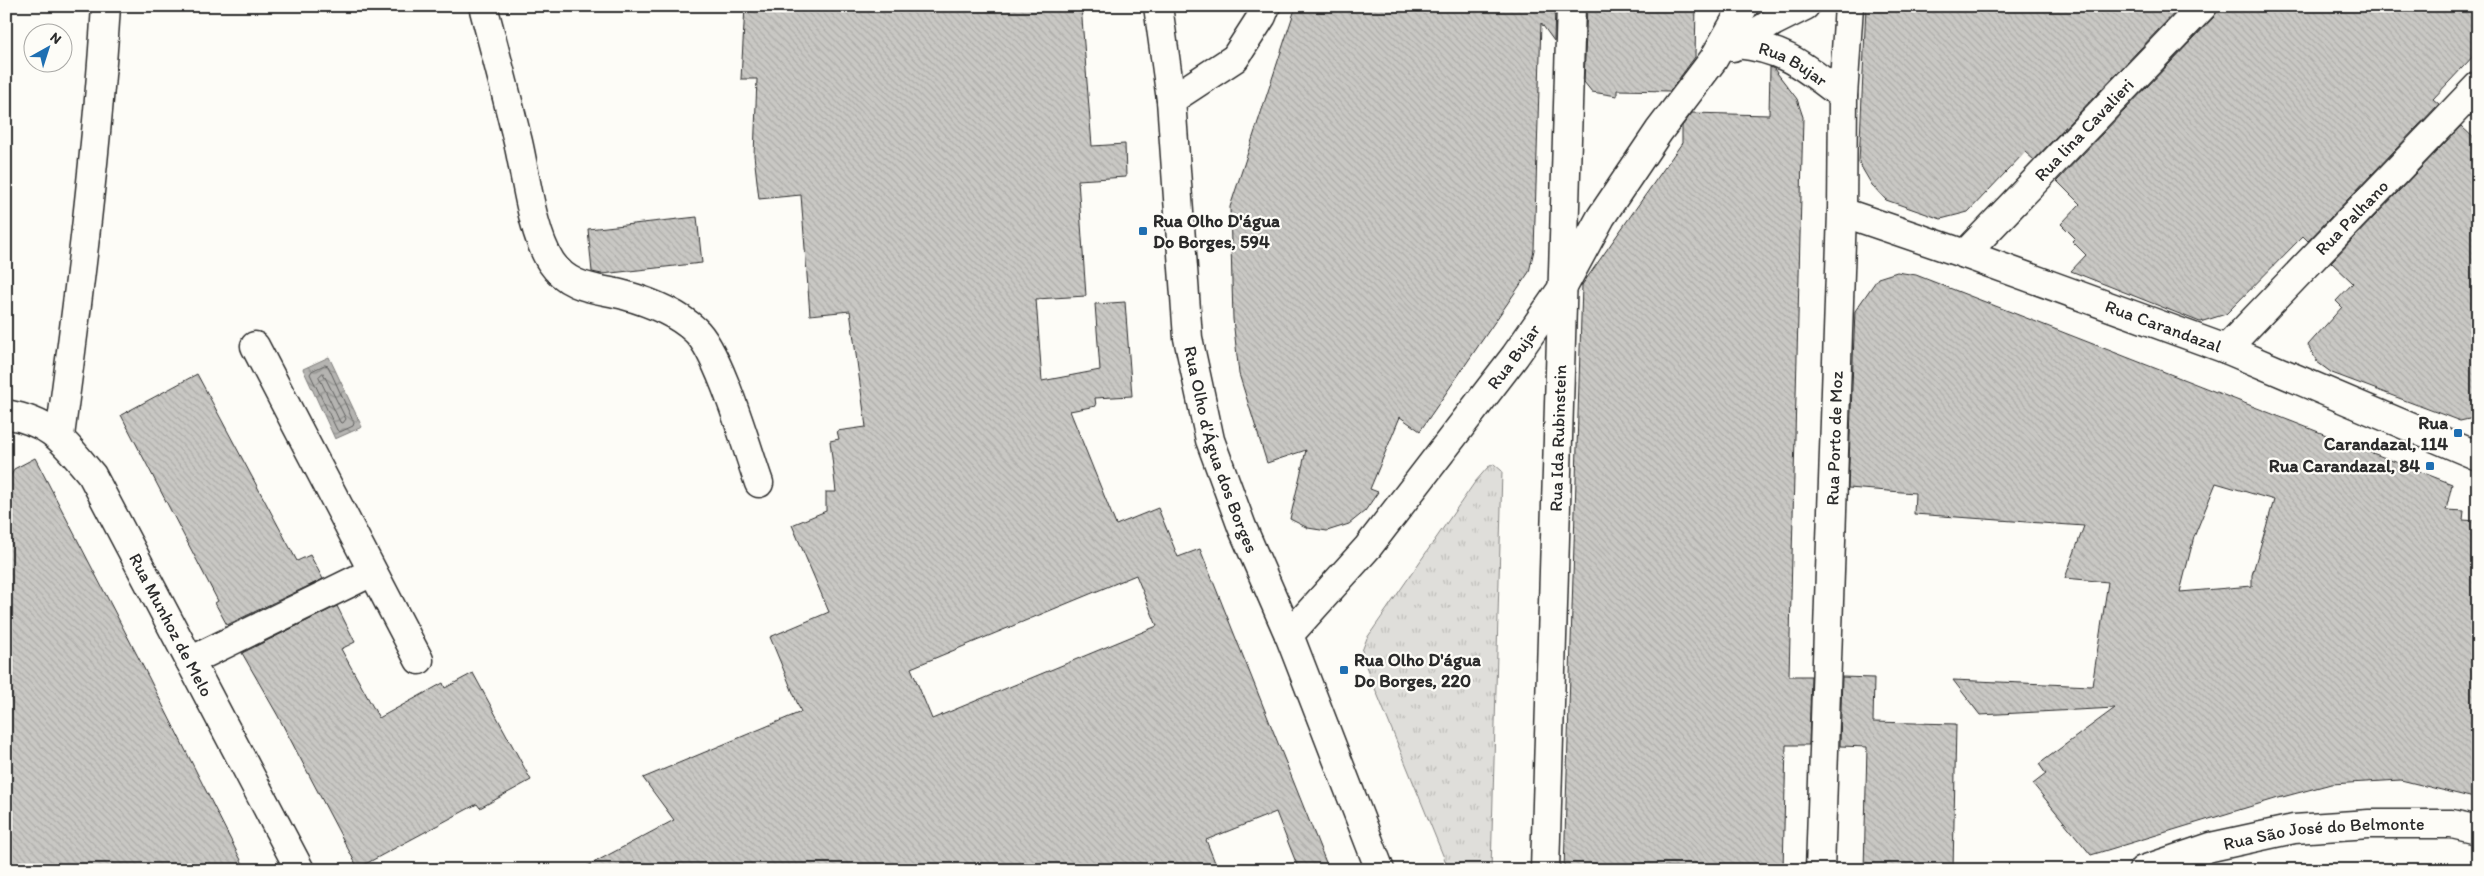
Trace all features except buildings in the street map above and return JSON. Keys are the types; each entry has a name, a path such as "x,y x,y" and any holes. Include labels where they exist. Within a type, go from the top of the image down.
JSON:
{"street":[{"path":"60,436 87,235 101,91 106,6"},
{"path":"483,6 518,140 540,239 551,262 566,279 587,288 624,295 671,312 696,330 712,355 759,483"},
{"name":"Rua Olho d'Água dos Borges","path":"1158,6 1171,100 1188,338 1208,430 1242,527 1289,635 1380,870"},
{"path":"1171,100 1235,58 1262,16 1266,6"},
{"name":"Rua Ida Rubinstein","path":"1545,870 1571,6"},
{"name":"Rua Bujar","path":"1289,635 1368,547 1515,356 1563,287 1601,217 1659,131 1713,60 1744,6"},
{"name":"Rua Bujar","path":"1713,60 1805,6"},
{"name":"Rua Porto de Moz","path":"1820,870 1842,212 1843,96 1849,6"},
{"name":"Rua lina Cavalieri","path":"1965,254 2203,6"},
{"name":"Rua Bujar","path":"1738,44 1759,46 1776,51 1797,62 1843,96"},
{"name":"Rua Palhano","path":"2226,350 2478,86"},
{"name":"Rua Carandazal","path":"1842,212 1965,254 2226,350 2478,456"},
{"path":"255,346 419,660"},
{"name":"Rua Munhoz de Melo","path":"6,414 30,418 60,436 92,475 300,870"},
{"path":"190,661 372,572"},
{"name":"Rua São José do Belmonte","path":"2143,870 2212,847 2294,829 2369,824 2452,824 2478,830"}],"green space":[{"path":"1494,464 1502,471 1491,870 1449,870 1363,659 1362,651 1367,638 1475,482 1488,467"}],"water":[{"path":"329,357 362,427 335,439 303,369"}],"place":[{"name":"Rua Olho D'água Do Borges, 594","path":"1143,231"},
{"name":"Rua Carandazal, 114","path":"2458,433"},
{"name":"Rua Carandazal, 84","path":"2430,466"},
{"name":"Rua Olho D'água Do Borges, 220","path":"1344,670"}]}
